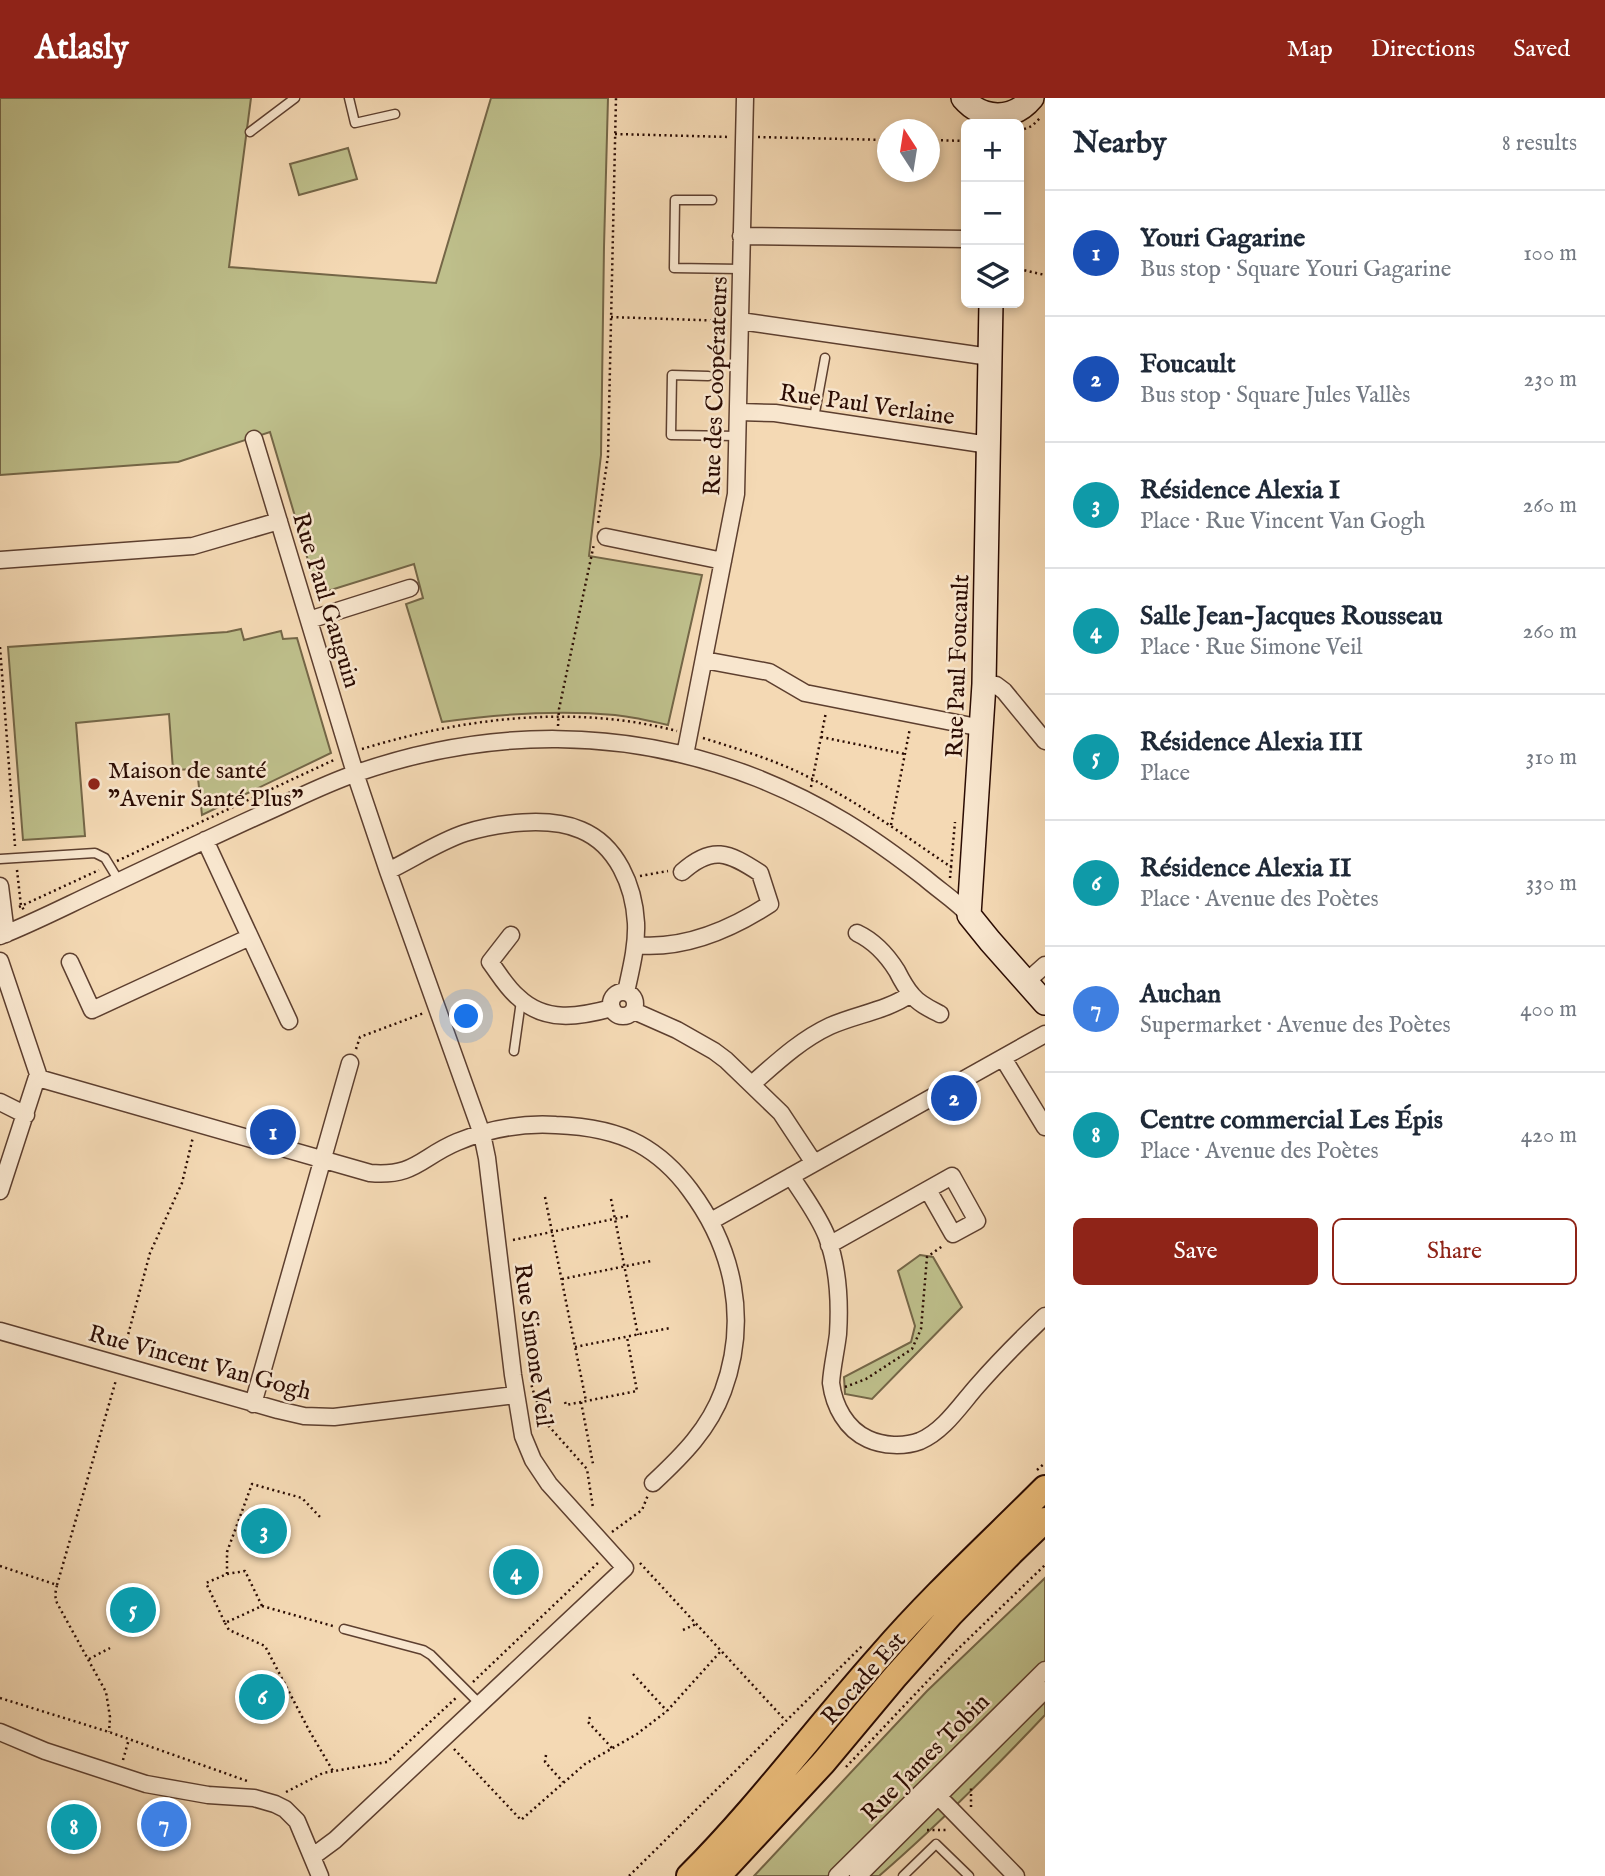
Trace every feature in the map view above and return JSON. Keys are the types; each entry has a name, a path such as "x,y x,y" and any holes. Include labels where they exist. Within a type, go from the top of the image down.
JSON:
{"main road":[{"name":"Rocade Est","path":"689,1876 761,1798 881,1654 1040,1480"},
{"name":"Rocade Est","path":"718,1876 823,1763 951,1614 1045,1520"}],"street":[{"name":"Rue des Coopérateurs","path":"685,755 736,494 745,98"},
{"path":"972,110 995,116 1022,110"},
{"path":"741,236 961,239"},
{"name":"Rue Paul Foucault","path":"970,915 962,866 982,728 991,308"},
{"path":"740,321 990,357"},
{"name":"Rue Paul Verlaine","path":"739,412 814,418 989,445"},
{"name":"Rue Paul Gauguin","path":"254,439 355,773"},
{"path":"0,560 193,545 279,520"},
{"path":"601,536 723,561"},
{"path":"309,620 410,588"},
{"path":"704,660 769,673 799,691 982,728"},
{"path":"984,684 996,685 1004,691 1045,741"},
{"path":"0,886 3,935 355,773 405,758 496,742 616,742 685,755 744,773 825,809 886,847 970,915 1045,1003"},
{"name":"Rue Simone Veil","path":"312,1857 335,1840 625,1568 554,1491 537,1468 523,1436 515,1395 482,1134 355,773"},
{"path":"388,872 465,833 505,824 536,823 573,827 594,836 611,854 626,878 635,912 635,945 626,992"},
{"path":"205,840 289,1021"},
{"path":"635,945 663,945 703,937 736,924 770,904 760,873 732,858 719,854 707,855 684,870"},
{"path":"857,933 883,954 911,994 940,1014"},
{"path":"511,935 490,962 521,1001 537,1010 560,1016 587,1015 612,1008"},
{"path":"70,962 92,1010 250,937"},
{"path":"0,961 33,1055 38,1078 0,1192"},
{"path":"1026,982 1045,965"},
{"path":"619,992 626,992 631,994 636,1004 634,1011 628,1016 621,1016 614,1013 611,1001 619,992"},
{"path":"752,1084 811,1036 839,1022 896,1004 911,994"},
{"path":"634,1011 715,1051 781,1113 814,1163"},
{"path":"711,1220 1045,1034"},
{"path":"1003,1058 1045,1127"},
{"path":"253,1404 351,1063"},
{"path":"38,1078 370,1173 398,1173 456,1142 511,1127 556,1125 608,1133 633,1141 651,1151 674,1170 711,1220 726,1258 735,1320 730,1366 723,1390 703,1430 653,1483"},
{"path":"0,1102 26,1115"},
{"path":"792,1175 825,1231 829,1245 835,1270 838,1315 832,1389 843,1417 860,1435 882,1444 902,1445 932,1434 1045,1316"},
{"path":"829,1245 928,1189 953,1176 977,1220 953,1234 928,1189"},
{"name":"Rue Vincent Van Gogh","path":"0,1331 298,1415 324,1417 515,1395"},
{"name":"Rue James Tobin","path":"859,1876 1045,1670"},
{"name":"Rue James Tobin","path":"837,1876 1045,1690"},
{"path":"0,1732 119,1776 169,1790 208,1796 254,1798 268,1802 294,1817 320,1876"},
{"path":"933,1791 1016,1876"}],"lane":[{"path":"250,132 295,98"},
{"path":"349,98 355,123 395,114"},
{"path":"712,200 675,200 674,268 741,269"},
{"path":"814,418 825,358"},
{"path":"708,376 673,376 671,435 738,436"},
{"path":"0,859 95,853 105,858 119,881"},
{"path":"514,1051 521,1001"},
{"path":"344,1629 423,1650 480,1704"},
{"path":"903,1876 936,1844 969,1876"}],"path":[{"path":"598,522 608,456 616,98"},
{"path":"615,134 877,139"},
{"path":"940,140 961,141"},
{"path":"1024,271 1045,275"},
{"path":"611,317 740,321"},
{"path":"557,740 559,717 601,536"},
{"path":"0,647 21,906 33,922"},
{"path":"809,801 828,698"},
{"path":"886,847 913,715"},
{"path":"2,915 349,752 402,737 499,719 559,717 614,720 667,728 754,754 813,779 962,866"},
{"path":"821,737 905,754"},
{"path":"947,895 962,866 956,815"},
{"path":"626,878 684,870"},
{"path":"351,1063 360,1037 437,1008"},
{"path":"545,1197 586,1401"},
{"path":"611,1199 638,1335"},
{"path":"513,1240 628,1216"},
{"path":"832,1389 858,1384 912,1349 921,1329 927,1257 950,1242 953,1234"},
{"path":"562,1279 651,1261"},
{"path":"576,1347 670,1328"},
{"path":"565,1402 566,1405 638,1391 627,1337"},
{"path":"529,1373 546,1423 587,1469 593,1513"},
{"path":"581,1402 593,1464"},
{"path":"1040,1480 1045,1463"},
{"path":"268,1802 316,1776 387,1762 599,1564 612,1532 642,1510 653,1483"},
{"path":"227,1574 227,1552 252,1484 302,1498 320,1517"},
{"path":"640,1563 786,1721"},
{"path":"841,1773 958,1649 1045,1565"},
{"path":"0,1566 57,1585 57,1603 106,1692 110,1717 109,1732"},
{"path":"262,1606 245,1572 227,1574 206,1583 229,1630 265,1646 334,1772"},
{"path":"225,1623 262,1606 344,1629"},
{"path":"683,1630 696,1624"},
{"path":"629,1876 862,1645"},
{"path":"89,1659 110,1648"},
{"path":"454,1749 522,1820 585,1764 637,1734 667,1711 720,1651"},
{"path":"633,1674 667,1711"},
{"path":"0,1698 109,1732 258,1784"},
{"path":"590,1717 588,1723 612,1748"},
{"path":"119,1776 129,1740"},
{"path":"546,1755 545,1762 563,1782"}],"green space":[{"path":"0,98 251,98 229,267 436,283 491,98 608,98 601,455 589,556 702,575 668,725 622,716 572,713 506,715 442,722 406,604 423,598 414,564 318,594 270,432 178,462 0,475"},
{"path":"348,148 357,179 299,195 290,164"},
{"path":"241,629 244,640 281,631 283,639 297,638 331,753 202,815 197,769 173,770 169,714 76,723 85,836 23,840 8,647"},
{"path":"920,1255 933,1257 962,1307 872,1399 845,1394 844,1377 911,1342 915,1326 898,1271"},
{"path":"1045,1578 1045,1715 1005,1757 879,1876 754,1876 927,1691"}],"place":[{"name":"Maison de santé \"Avenir Santé Plus\"","path":"94,784"},
{"name":"Foucault","path":"954,1098"},
{"name":"Youri Gagarine","path":"273,1132"},
{"name":"Résidence Alexia I","path":"264,1531"},
{"name":"Salle Jean-Jacques Rousseau","path":"516,1572"},
{"name":"Résidence Alexia III","path":"133,1610"},
{"name":"Résidence Alexia II","path":"262,1697"},
{"name":"Auchan","path":"164,1824"},
{"name":"Centre commercial Les Épis","path":"74,1827"}]}
